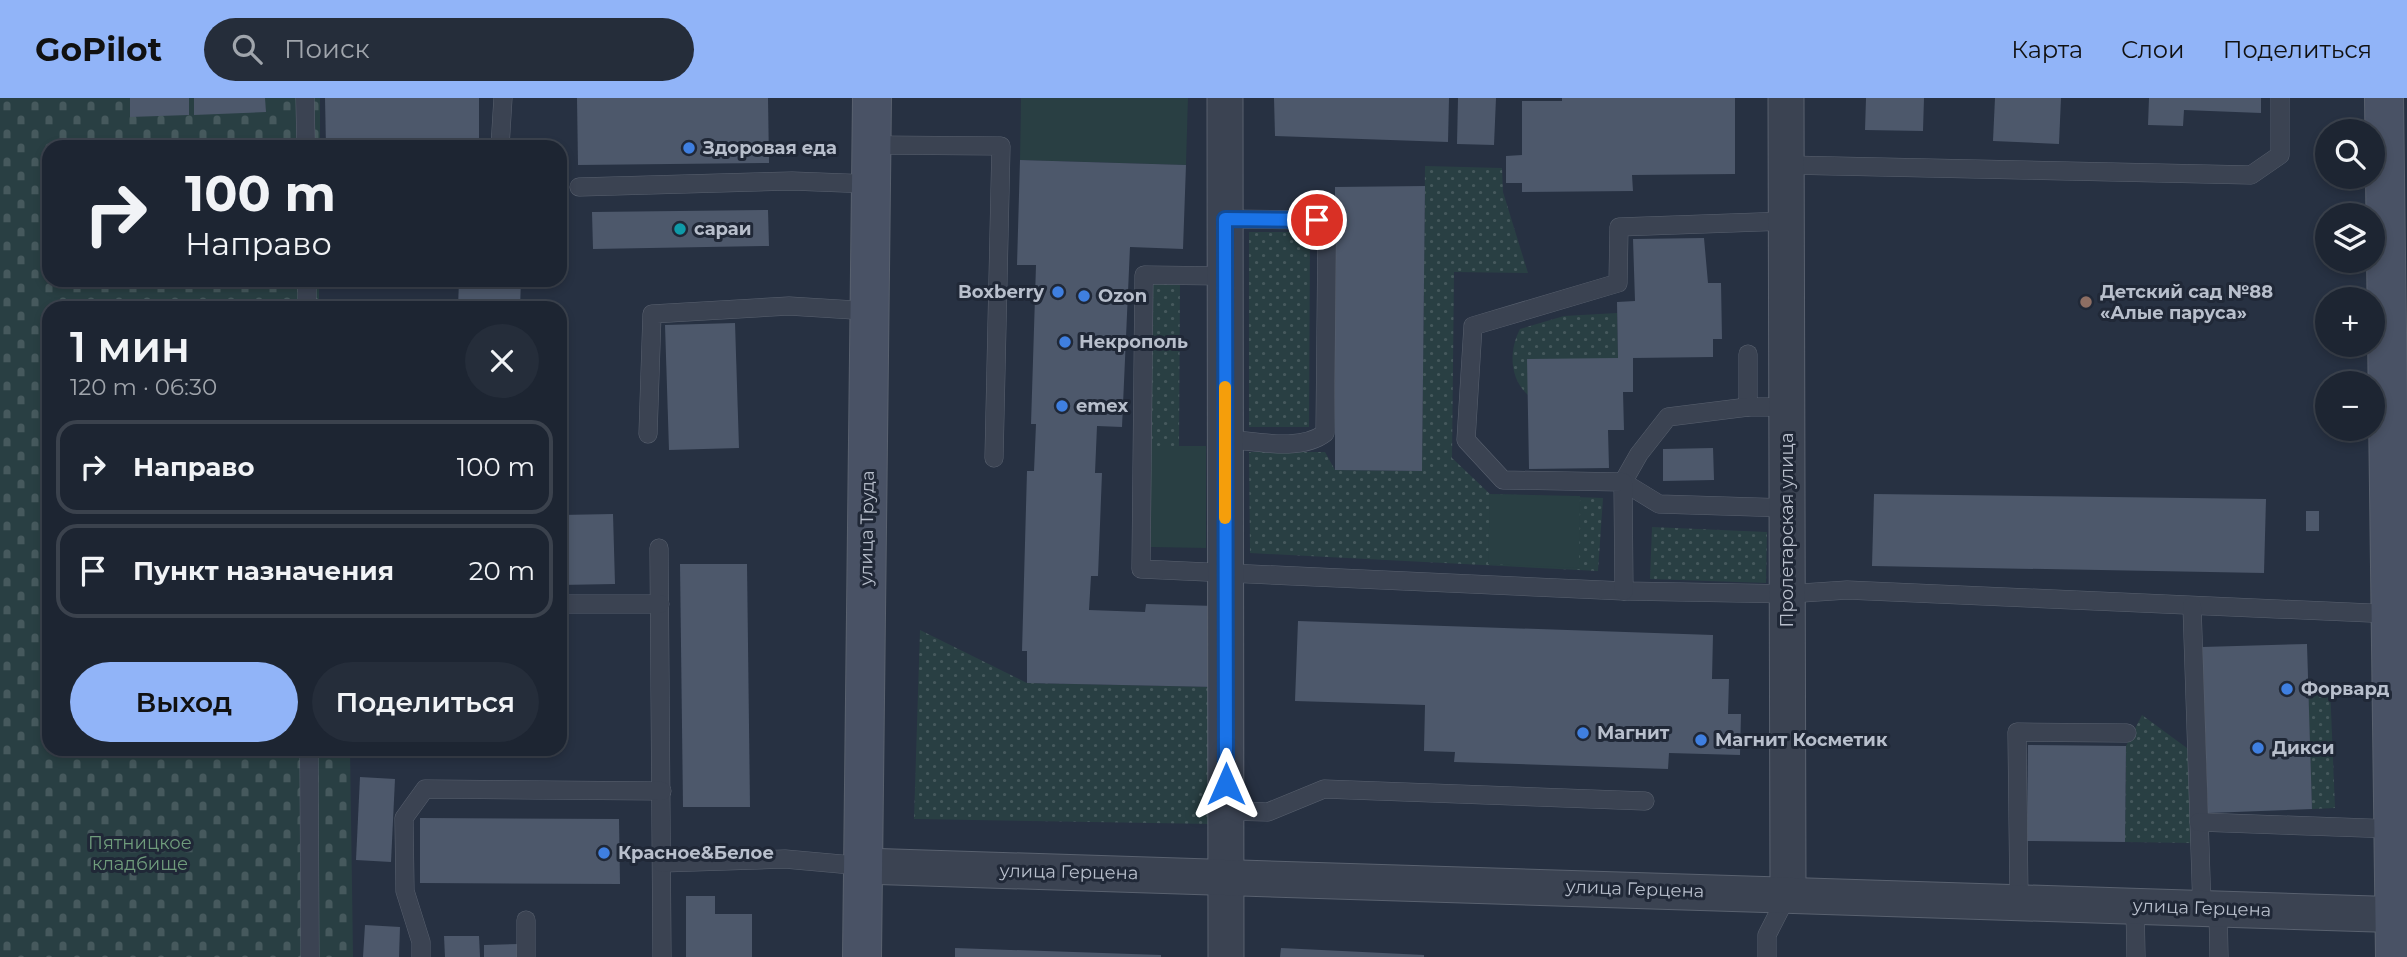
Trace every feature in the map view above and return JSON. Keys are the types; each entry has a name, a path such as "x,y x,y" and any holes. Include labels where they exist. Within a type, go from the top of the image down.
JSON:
{"street":[{"name":"улица Труда","path":"862,957 872,98"},
{"path":"1225,98 1226,957"},
{"name":"Пролетарская улица","path":"1786,98 1788,894"},
{"path":"2384,98 2396,164 2400,614 2394,829 2401,915 2395,957"},
{"name":"улица Герцена","path":"863,866 2401,915"}],"lane":[{"path":"305,98 306,140"},
{"path":"500,140 503,98"},
{"path":"1787,165 2250,175 2280,155 2280,98"},
{"path":"872,145 1001,146 993,458"},
{"path":"579,187 792,181 871,184"},
{"path":"1225,219 1317,220 1326,230 1325,433 1316,440 1292,443 1225,439"},
{"path":"1787,221 1619,227 1618,283 1473,326 1466,440 1503,480 1623,482 1659,504 1787,509"},
{"path":"1225,276 1143,275 1140,569 1624,590 1787,594 1847,590 2400,614"},
{"path":"648,434 652,314 789,306 870,311"},
{"path":"1748,354 1748,407"},
{"path":"1624,590 1623,482 1639,454 1668,417 1748,407 1787,407"},
{"path":"659,548 662,957"},
{"path":"567,604 660,604"},
{"path":"2192,606 2199,822 2219,957"},
{"path":"2019,901 2017,732 2127,733"},
{"path":"309,756 310,957"},
{"path":"421,957 421,942 405,891 404,818 425,789 662,791"},
{"path":"1226,811 1268,812 1324,789 1645,801"},
{"path":"2199,822 2394,829"},
{"path":"662,863 785,859 863,866"},
{"name":"Пролетарская улица","path":"1767,957 1767,935 1788,894"},
{"path":"2135,906 2136,957"},
{"path":"526,920 526,957"}],"green space":[{"name":"Пятницкое кладбище","path":"0,98 320,98 320,140 42,140 42,287 319,287 319,301 42,301 42,756 350,756 353,957 0,957"},
{"path":"1021,98 1188,98 1186,165 1020,160"},
{"path":"1425,166 1502,168 1503,192 1528,273 1454,272 1452,458 1490,494 1603,498 1598,571 1250,553 1249,452 1325,452 1335,470 1422,471"},
{"path":"1249,232 1310,232 1309,427 1249,427"},
{"path":"1152,281 1180,281 1179,446 1151,446"},
{"path":"1617,313 1618,358 1528,395 1522,388 1513,364 1514,346 1520,329 1564,316"},
{"path":"1151,446 1206,446 1206,548 1151,547"},
{"path":"1490,494 1580,496 1579,568 1488,564"},
{"path":"1652,527 1767,532 1766,583 1650,579"},
{"path":"920,630 1027,683 1215,687 1212,824 914,819"},
{"path":"2330,686 2335,808 2312,809 2308,687"},
{"path":"2142,715 2191,751 2191,843 2125,842 2126,746"}],"building":[{"path":"130,98 189,98 189,115 130,117"},
{"path":"194,98 265,98 266,112 194,115"},
{"path":"325,98 479,98 479,140 326,140"},
{"path":"577,98 768,98 769,163 578,165"},
{"path":"1274,98 1449,98 1448,142 1275,136"},
{"path":"1458,98 1496,98 1494,145 1457,144"},
{"path":"1562,98 1735,98 1735,174 1632,175 1633,191 1522,192 1522,183 1506,183 1506,156 1522,155 1522,101 1562,101"},
{"path":"1866,98 1924,98 1923,131 1865,130"},
{"path":"1995,98 2061,98 2059,144 1993,141"},
{"path":"2149,98 2261,98 2261,113 2184,110 2183,126 2148,125"},
{"path":"1020,160 1186,165 1183,249 1130,247 1122,427 1097,426 1095,473 1102,473 1098,576 1091,576 1089,610 1145,612 1146,604 1215,606 1215,687 1027,683 1027,651 1022,651 1027,471 1034,471 1036,424 1031,424 1036,265 1017,265"},
{"path":"1425,186 1422,471 1335,470 1335,187"},
{"name":"сараи","path":"768,210 769,246 593,249 592,212"},
{"path":"1704,238 1708,283 1721,283 1722,339 1713,339 1713,357 1633,358 1633,392 1623,392 1624,430 1608,430 1609,468 1529,469 1527,359 1618,358 1617,302 1635,301 1633,239"},
{"path":"459,287 521,287 520,301 458,301"},
{"path":"735,323 739,448 669,450 665,325"},
{"path":"1713,448 1714,480 1663,481 1663,449"},
{"path":"1874,494 2266,499 2264,573 1872,566"},
{"path":"2306,511 2319,511 2319,531 2306,531"},
{"path":"613,514 615,584 567,585 567,515"},
{"path":"680,564 747,564 750,807 683,807"},
{"path":"1298,621 1713,635 1712,679 1729,679 1728,714 1741,714 1740,755 1669,753 1668,769 1454,762 1455,752 1424,751 1425,705 1295,701"},
{"name":"Дикси","path":"2307,644 2312,809 2208,813 2202,647"},
{"path":"2028,745 2126,746 2125,842 2027,841"},
{"path":"360,777 395,779 391,862 356,860"},
{"path":"420,818 619,819 620,884 420,883"},
{"path":"686,896 715,896 715,914 752,914 752,957 686,957"},
{"path":"365,925 400,927 399,957 363,957"},
{"path":"444,936 479,936 480,957 445,957"},
{"path":"519,944 520,957 484,957 484,945"},
{"path":"955,948 1161,955 1161,957 955,957"},
{"path":"1281,948 1424,955 1424,957 1280,957"}],"slow traffic":[{"path":"1225,387 1225,518"}],"place":[{"name":"Здоровая еда","path":"689,148"},
{"name":"сараи","path":"680,229"},
{"name":"Boxberry","path":"1058,292"},
{"name":"Ozon","path":"1084,296"},
{"name":"Детский сад №88 «Алые паруса»","path":"2086,302"},
{"name":"Некрополь","path":"1065,342"},
{"name":"emex","path":"1062,406"},
{"name":"Форвард","path":"2287,689"},
{"name":"Магнит","path":"1583,733"},
{"name":"Магнит Косметик","path":"1701,740"},
{"name":"Дикси","path":"2258,748"},
{"name":"Красное&Белое","path":"604,853"}],"route":[{"path":"1226,784 1225,219 1279,222 1317,220"}]}
